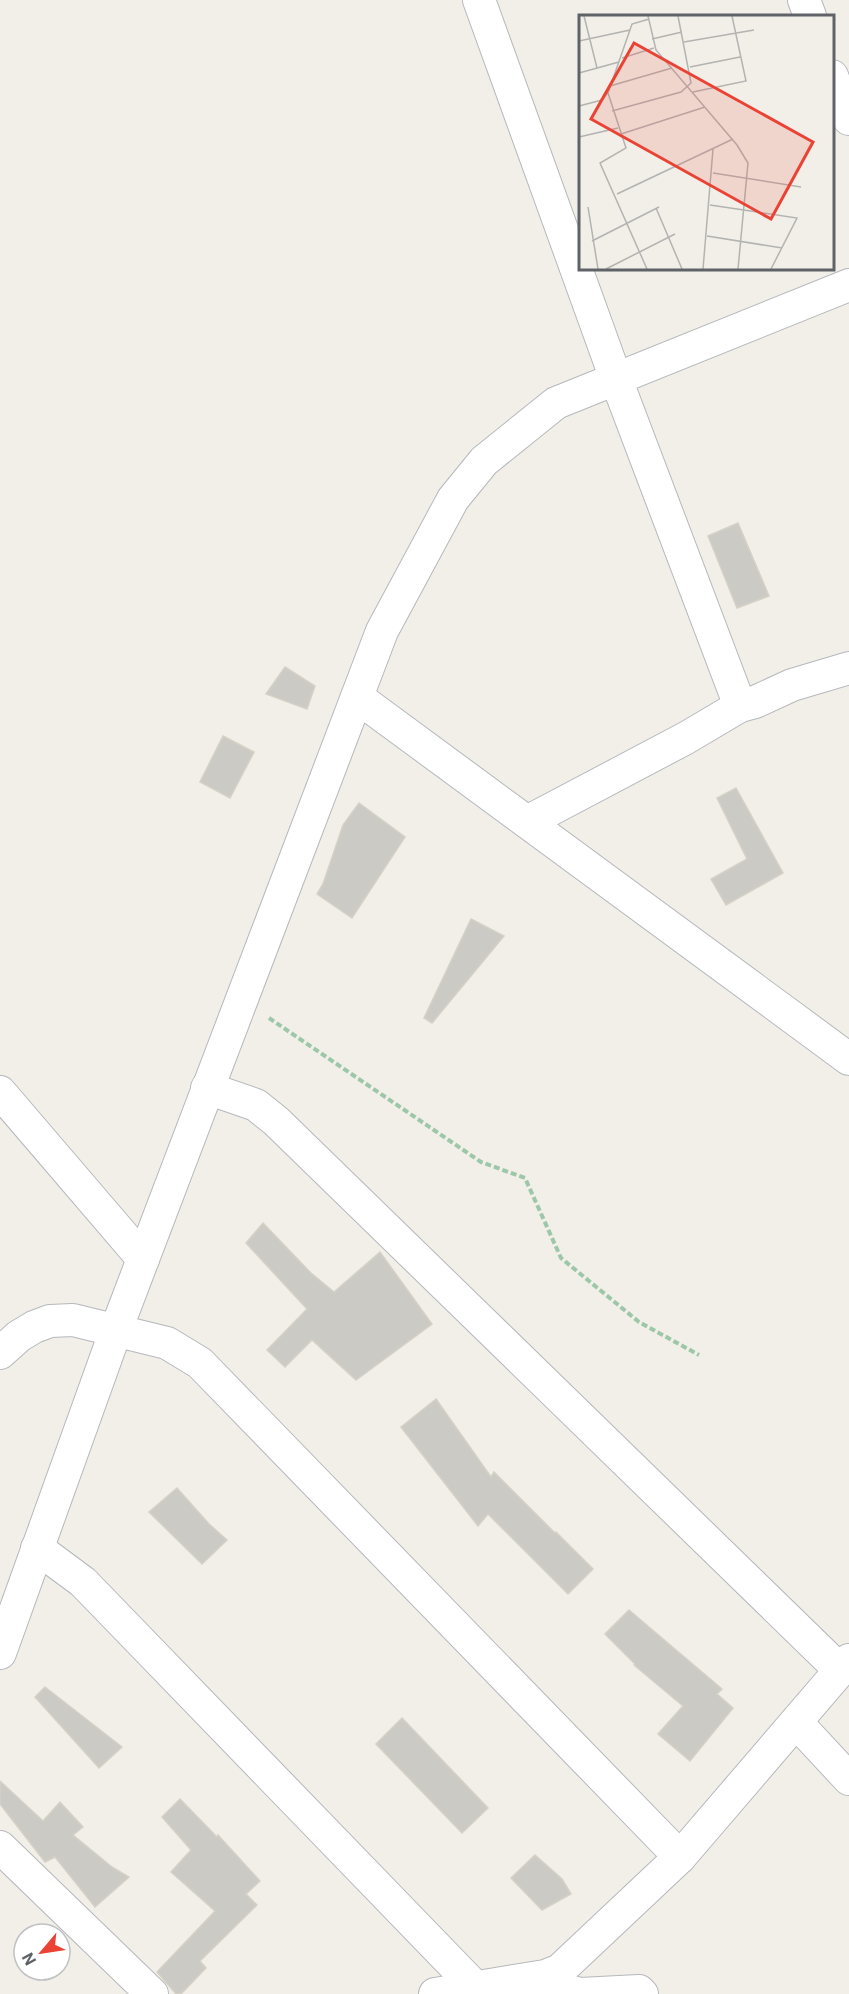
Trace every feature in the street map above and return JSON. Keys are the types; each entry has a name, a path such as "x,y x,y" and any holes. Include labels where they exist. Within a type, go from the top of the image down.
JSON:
{"street":[{"path":"478,0 616,379 740,706"},
{"path":"804,0 810,15"},
{"path":"834,81 849,119"},
{"path":"0,1653 116,1330 382,631 447,510 484,461 556,403 849,285"},
{"path":"527,822 686,738 740,706 755,702 792,685 849,668"},
{"path":"357,697 849,1059"},
{"path":"207,1088 256,1105 276,1121 844,1665 680,1857 560,1970 525,1980 435,1994"},
{"path":"0,1092 143,1259"},
{"path":"0,1353 19,1336 34,1327 50,1321 73,1320 167,1343 200,1363 680,1857"},
{"path":"37,1548 83,1582 476,1988"},
{"path":"796,1722 849,1779"},
{"path":"0,1847 152,1994"},
{"path":"525,1980 580,1994 639,1991 642,1994"}],"path":[{"path":"242,999 481,1162 525,1178 561,1258 639,1323 699,1355"}],"building":[{"path":"738,523 769,596 737,608 708,536"},
{"path":"285,667 315,686 307,709 266,694"},
{"path":"223,736 254,752 230,798 200,782"},
{"path":"736,788 783,873 726,905 711,879 747,859 717,798"},
{"path":"359,803 405,837 352,918 317,894 323,884 343,825"},
{"path":"471,919 504,936 432,1023 424,1018"},
{"path":"263,1223 311,1273 334,1292 380,1252 432,1324 356,1380 312,1340 285,1367 267,1350 307,1309 246,1243"},
{"path":"436,1399 491,1477 494,1472 593,1569 568,1594 488,1514 478,1526 401,1427"},
{"path":"177,1488 209,1524 227,1540 202,1564 149,1512"},
{"path":"629,1610 722,1689 717,1694 733,1708 690,1761 658,1734 683,1706 634,1665 605,1634"},
{"path":"45,1687 122,1747 99,1768 35,1697"},
{"path":"402,1718 488,1808 462,1833 376,1744"},
{"path":"0,1781 43,1821 60,1802 83,1827 73,1835 112,1867 129,1877 95,1907 55,1857 45,1862 0,1804"},
{"path":"180,1799 217,1837 218,1835 260,1881 246,1894 257,1905 200,1961 206,1968 181,1994 176,1994 157,1972 215,1911 171,1872 191,1850 162,1817"},
{"path":"535,1855 562,1879 571,1894 542,1910 511,1878"}]}
